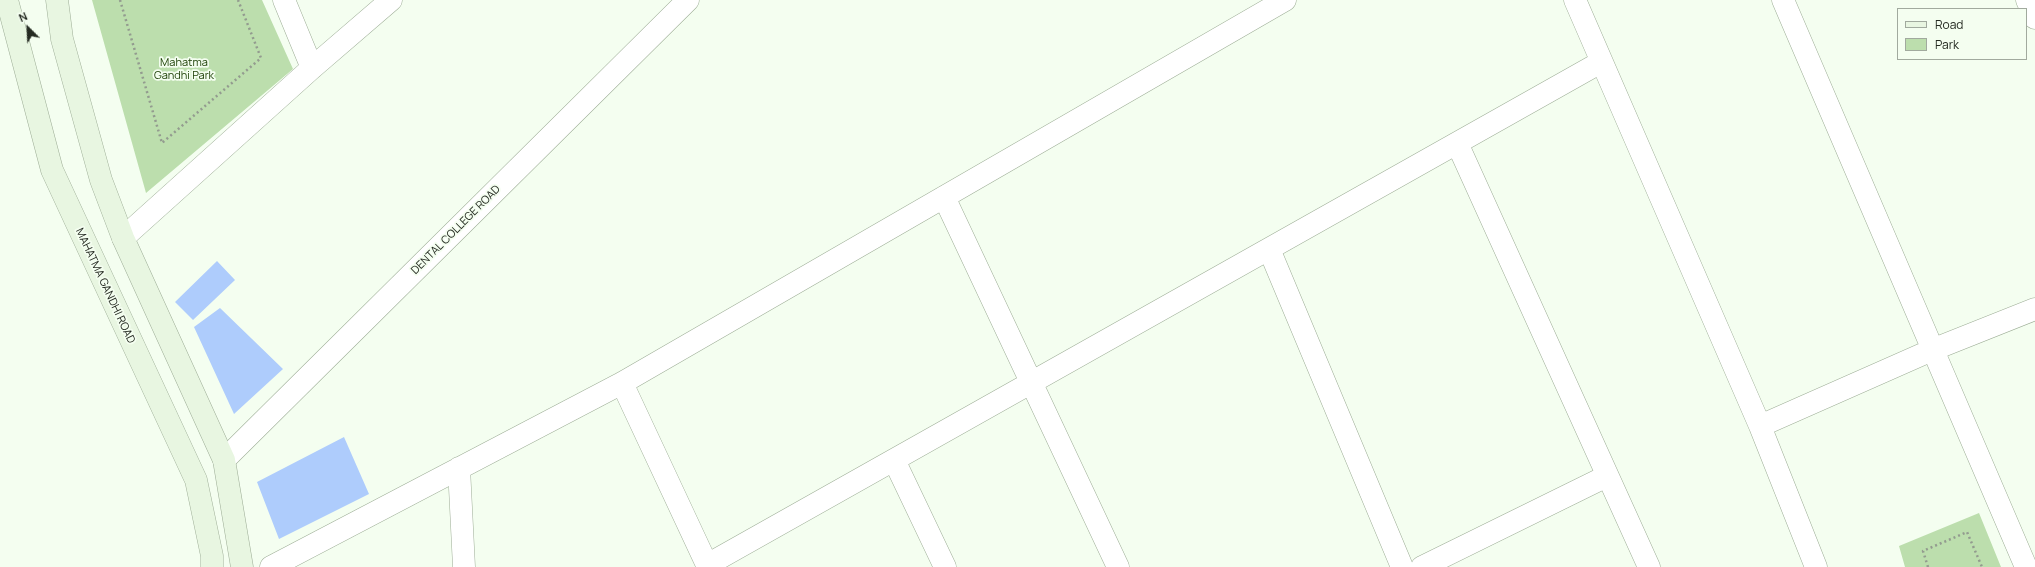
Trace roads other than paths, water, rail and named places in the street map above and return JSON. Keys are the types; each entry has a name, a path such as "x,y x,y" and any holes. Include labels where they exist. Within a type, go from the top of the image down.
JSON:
{"street":[{"name":"MAHATMA GANDHI ROAD","path":"7,0 52,170 196,480 212,556 212,567"},
{"path":"57,0 62,39 99,173 124,238 224,460 242,567"},
{"path":"284,0 312,68"},
{"path":"124,238 312,68 391,0"},
{"name":"DENTAL COLLEGE ROAD","path":"224,460 688,0"},
{"path":"271,567 622,383 1285,0"},
{"path":"1574,0 1760,426 1816,567"},
{"path":"1782,0 2026,567"},
{"path":"2028,0 2035,18"},
{"path":"622,383 708,566 1601,62"},
{"path":"1457,143 1649,567"},
{"path":"944,197 1118,567"},
{"path":"1269,249 1402,567"},
{"path":"1760,426 1932,350 2035,309"},
{"path":"196,480 224,460"},
{"path":"894,460 945,567"},
{"path":"459,468 464,567"},
{"path":"1422,567 1607,476"}],"park label":[{"name":"Mahatma Gandhi Park","path":"184,69"}]}
